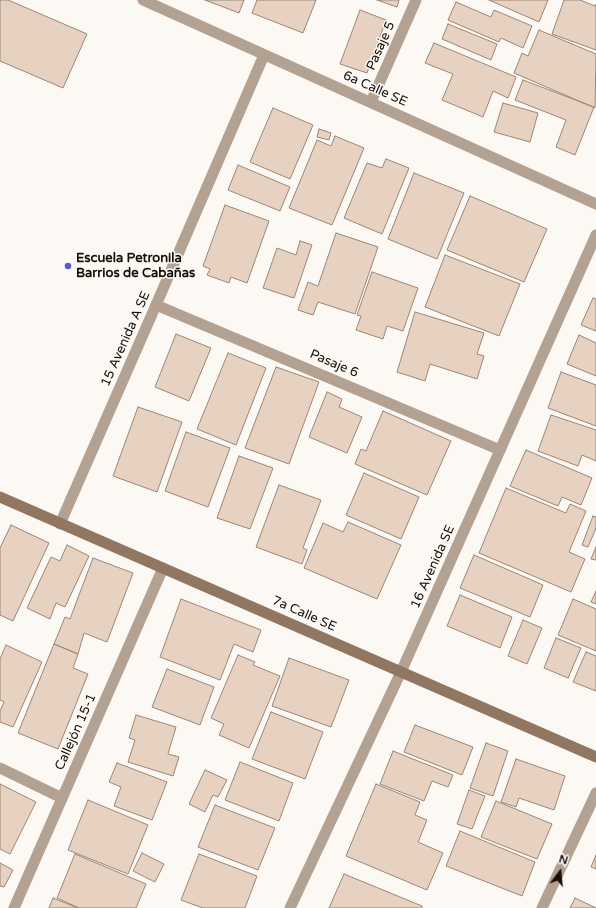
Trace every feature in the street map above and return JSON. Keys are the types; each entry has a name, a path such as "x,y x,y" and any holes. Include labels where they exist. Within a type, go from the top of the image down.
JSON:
{"main road":[{"name":"7a Calle SE","path":"0,497 596,758"}],"street":[{"name":"6a Calle SE","path":"143,0 596,204"},
{"name":"Pasaje 5","path":"371,102 416,0"},
{"name":"15 Avenida A SE","path":"60,524 264,55"},
{"name":"16 Avenida SE","path":"290,908 401,672 596,235"},
{"name":"Pasaje 6","path":"156,305 500,450"},
{"name":"Callejón 15-1","path":"14,908 162,568"},
{"path":"0,768 62,798"},
{"path":"542,908 596,793"}],"building":[{"path":"0,0 8,0 87,34 63,88 0,61"},
{"path":"205,0 244,0 239,13"},
{"path":"257,0 316,0 303,33 252,13"},
{"path":"377,0 399,0 397,7"},
{"path":"489,0 548,0 539,22"},
{"path":"564,0 580,0 595,6 596,4 596,50 552,34"},
{"path":"456,2 491,17 494,10 532,26 523,48 501,38 499,42 448,20"},
{"path":"360,10 386,20 367,73 340,64"},
{"path":"448,24 497,44 491,60 442,39"},
{"path":"539,30 596,54 595,108 514,73 522,53 528,56"},
{"path":"434,43 516,77 508,98 493,91 483,117 442,100 453,74 425,63"},
{"path":"523,80 594,107 575,155 556,147 566,120 515,100"},
{"path":"503,103 538,113 530,142 494,132"},
{"path":"273,108 313,125 290,179 250,162"},
{"path":"319,129 331,133 329,140 317,137"},
{"path":"335,136 364,148 332,225 289,208 317,140 331,146"},
{"path":"386,159 409,168 382,234 344,218 367,163 382,168"},
{"path":"238,165 290,187 280,211 228,190"},
{"path":"414,173 464,193 437,259 388,239"},
{"path":"470,196 547,229 524,282 447,250"},
{"path":"225,205 269,221 247,283 231,277 229,283 207,275 210,269 203,266"},
{"path":"336,233 378,247 355,314 318,302 313,315 298,310 308,282 318,286"},
{"path":"300,241 312,245 294,298 263,288 277,248 296,255"},
{"path":"445,255 520,284 499,336 425,307"},
{"path":"372,272 418,288 403,331 387,326 383,339 356,330 361,316 357,315"},
{"path":"593,298 596,299 596,331 581,325"},
{"path":"415,312 484,333 477,354 484,356 477,379 430,364 425,381 397,372"},
{"path":"176,334 211,348 189,401 155,387"},
{"path":"579,335 596,343 596,376 567,364"},
{"path":"228,353 266,368 236,445 197,429"},
{"path":"276,367 319,382 289,464 245,448"},
{"path":"561,372 596,385 596,426 548,408"},
{"path":"327,392 342,399 339,407 362,417 347,453 309,437"},
{"path":"138,407 182,422 157,492 113,476"},
{"path":"383,411 451,441 427,495 355,464 361,449 366,451"},
{"path":"551,415 596,430 596,461 582,455 578,466 538,451"},
{"path":"186,432 230,448 208,507 165,491"},
{"path":"526,450 592,478 581,505 562,497 558,506 510,486"},
{"path":"239,456 273,468 250,529 217,518"},
{"path":"364,473 419,497 401,539 346,515"},
{"path":"279,485 321,500 303,548 307,550 302,564 256,547"},
{"path":"506,488 566,513 570,504 586,511 569,552 585,559 571,592 479,553"},
{"path":"593,516 596,517 596,528 588,547 582,545"},
{"path":"348,522 401,545 377,599 304,568 323,523 343,532"},
{"path":"11,525 49,543 13,621 0,615 0,548"},
{"path":"67,545 89,556 65,607 56,603 50,619 27,608 51,557 60,561"},
{"path":"596,547 596,560 591,559"},
{"path":"474,555 543,585 530,617 460,588"},
{"path":"93,558 133,573 107,642 84,633 78,654 54,644 65,617 70,619"},
{"path":"596,591 596,604 591,602"},
{"path":"460,595 512,617 500,648 447,626"},
{"path":"181,599 261,630 253,652 234,644 220,680 160,657"},
{"path":"573,599 596,609 596,651 558,635"},
{"path":"523,620 542,628 527,664 508,656"},
{"path":"556,638 581,648 568,678 544,668"},
{"path":"54,644 78,654 73,668 88,674 58,749 18,733"},
{"path":"6,645 42,662 13,727 0,722 0,711 4,702 0,700 0,659"},
{"path":"586,652 596,656 596,691 573,682"},
{"path":"238,655 255,662 253,665 280,676 249,748 219,735 224,724 211,718"},
{"path":"289,658 349,680 331,727 272,706"},
{"path":"167,669 214,687 200,725 152,707"},
{"path":"271,712 323,732 305,779 252,759"},
{"path":"136,715 176,727 168,754 179,757 173,776 128,762 135,740 129,738"},
{"path":"415,725 473,747 462,775 404,752"},
{"path":"486,743 508,751 493,796 470,788"},
{"path":"393,751 453,775 448,787 432,781 424,801 380,784"},
{"path":"516,759 565,776 554,810 519,798 516,807 501,802"},
{"path":"240,762 293,783 279,821 225,800"},
{"path":"117,763 167,782 152,820 114,806 121,787 109,782"},
{"path":"205,770 227,780 218,797 213,795 205,812 189,804"},
{"path":"0,784 36,802 10,854 0,849"},
{"path":"376,784 420,802 415,815 427,820 418,842 443,853 427,890 346,856"},
{"path":"469,790 485,796 472,829 457,824"},
{"path":"88,800 148,825 128,874 68,850"},
{"path":"496,801 552,824 537,859 481,837"},
{"path":"215,805 275,828 258,870 198,847"},
{"path":"460,831 535,862 522,896 446,866"},
{"path":"142,853 164,864 155,882 133,871"},
{"path":"75,854 146,884 136,908 79,908 57,898"},
{"path":"199,854 257,876 245,908 203,908 181,900"},
{"path":"596,855 596,869 591,867"},
{"path":"0,863 13,870 4,887 0,886"},
{"path":"344,874 422,906 422,908 329,908"},
{"path":"53,898 78,908 49,908"},
{"path":"575,898 596,908 570,908"}],"place":[{"name":"Escuela Petronila Barrios de Cabañas","path":"68,266"}]}
